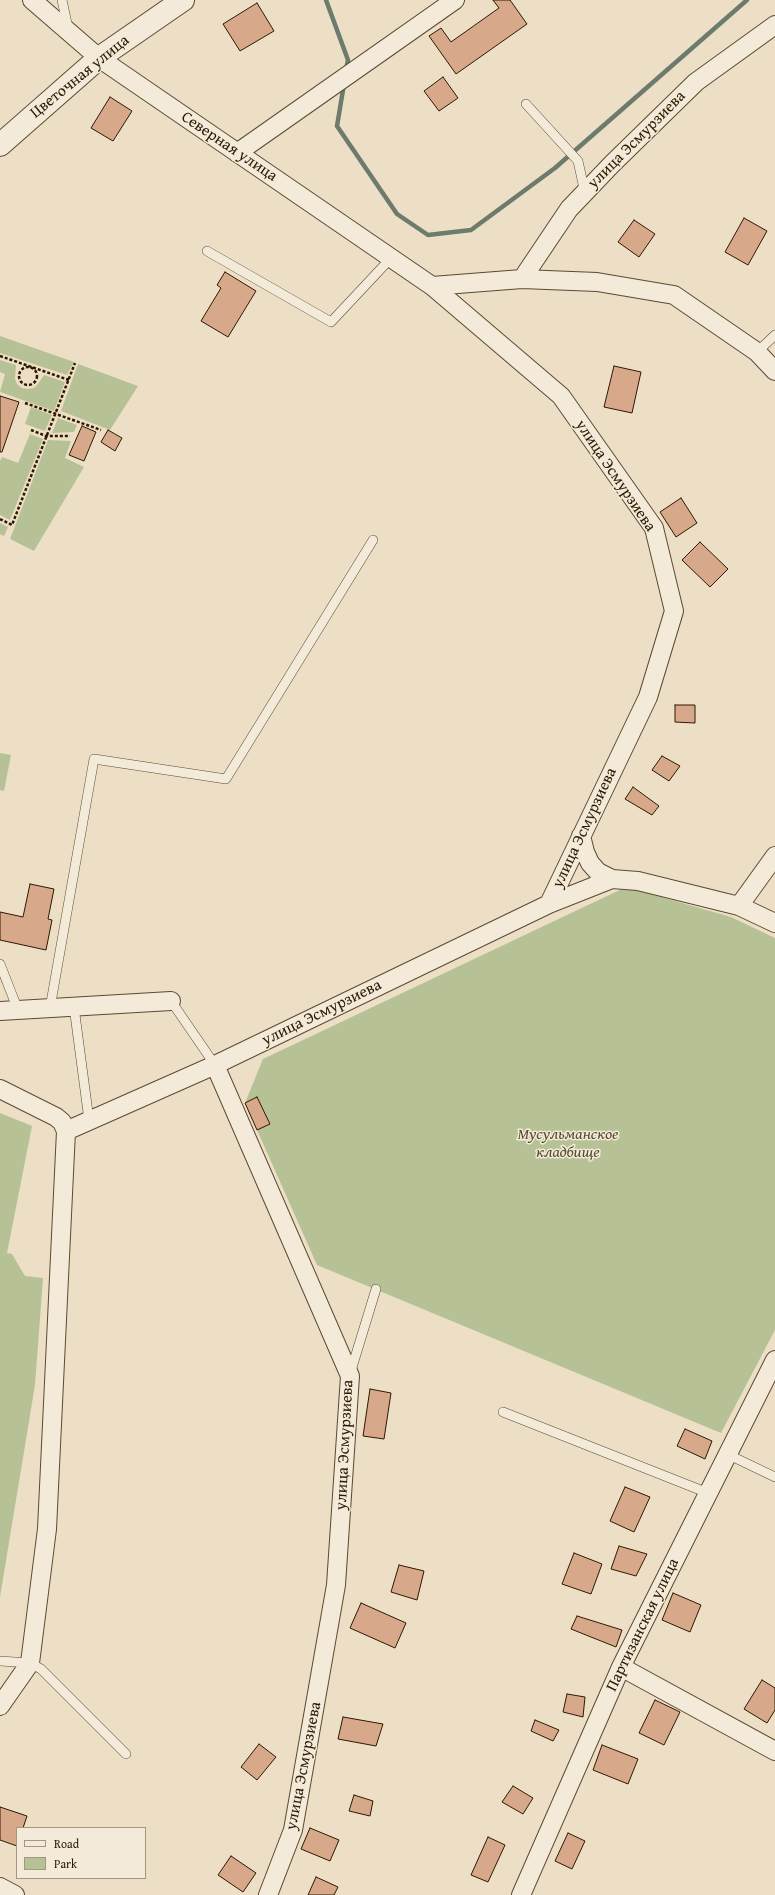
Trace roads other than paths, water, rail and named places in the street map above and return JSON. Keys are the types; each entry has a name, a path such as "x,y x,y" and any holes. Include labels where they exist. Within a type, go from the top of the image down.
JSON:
{"street":[{"name":"Северная улица","path":"32,0 99,58 432,286"},
{"name":"Цветочная улица","path":"0,145 99,58 183,0"},
{"path":"237,153 455,0"},
{"name":"улица Эсмурзиева","path":"522,279 568,209 696,82 775,25"},
{"path":"432,286 522,279 597,282 674,295 756,352 775,371"},
{"name":"улица Эсмурзиева","path":"268,1895 293,1830 336,1585 350,1376 215,1065 549,904 648,697 674,611 654,528 561,396 432,286"},
{"path":"582,836 584,852 590,863 598,872 612,880"},
{"path":"739,906 775,856"},
{"path":"549,904 612,880 638,881 739,906 775,923"},
{"path":"9,1010 171,1001"},
{"path":"66,1131 215,1065"},
{"path":"0,1089 56,1117 62,1122 66,1131 47,1529 30,1663 0,1706"},
{"name":"Партизанская улица","path":"521,1895 621,1667 775,1360"},
{"path":"621,1667 775,1751"},
{"path":"0,1887 14,1895"}],"lane":[{"path":"62,0 69,32"},
{"path":"526,104 578,161 584,193"},
{"path":"207,251 331,322 391,258"},
{"path":"756,352 775,335"},
{"path":"50,1008 94,759 226,779 373,540"},
{"path":"0,964 9,1010"},
{"path":"171,1001 215,1065"},
{"path":"74,1007 89,1120"},
{"path":"350,1376 376,1289"},
{"path":"503,1412 708,1492"},
{"path":"727,1454 775,1477"},
{"path":"0,1661 30,1663 41,1669 126,1754"}],"waterway":[{"path":"326,0 348,60 346,70"},
{"path":"344,84 337,126 397,214 428,235 471,230 555,168 747,0"}],"park label":[{"name":"Мусульманское кладбище","path":"568,1144"}]}
